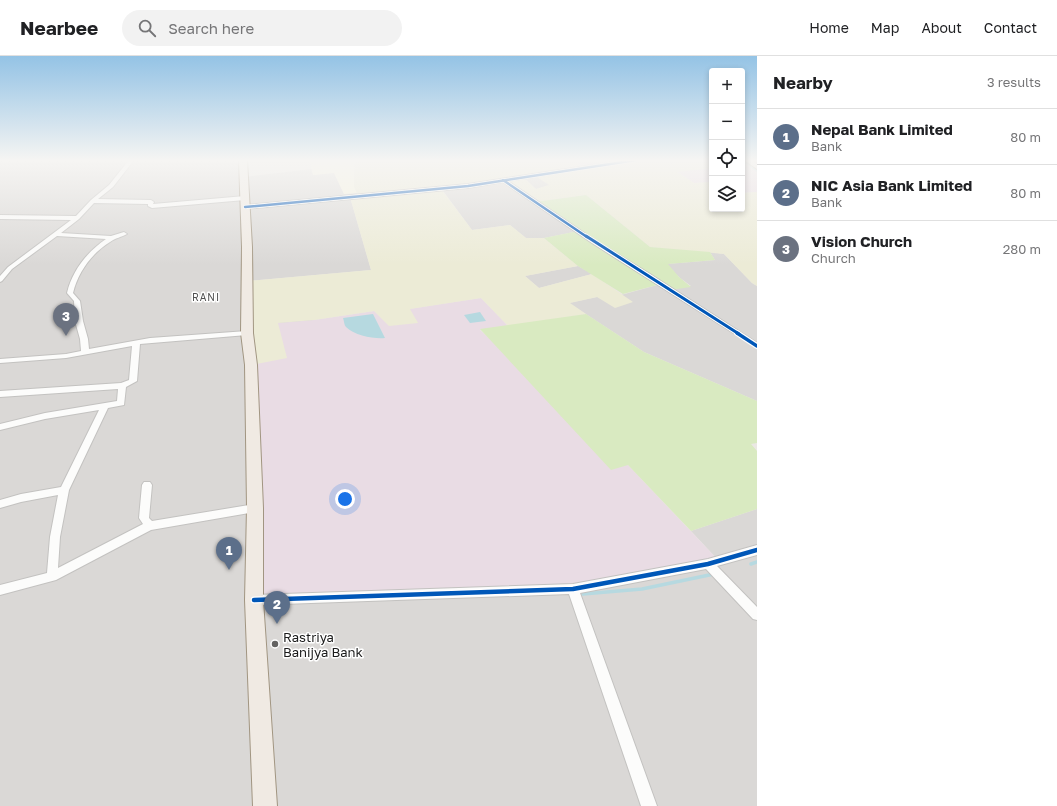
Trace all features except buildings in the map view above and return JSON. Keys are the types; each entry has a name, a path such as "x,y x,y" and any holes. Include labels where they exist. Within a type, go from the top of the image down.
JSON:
{"main road":[{"path":"245,195 247,333 251,365 255,508 254,600 265,806"}],"street":[{"path":"0,280 10,268 77,218 100,195"},
{"path":"93,201 151,202 150,206 152,206 245,202 343,195"},
{"path":"525,195 594,242 648,275 757,346"},
{"path":"0,217 77,218"},
{"path":"55,234 111,238 124,234"},
{"path":"85,352 84,339 79,321 78,301 70,293 71,287 80,268 86,260 111,238"},
{"path":"0,361 46,358 150,340 247,333"},
{"path":"0,394 122,386 133,381 136,342"},
{"path":"0,427 45,416 121,403 122,386"},
{"path":"52,577 54,537 64,490 105,406"},
{"path":"147,485 144,518 149,526"},
{"path":"0,504 21,498 64,490"},
{"path":"0,590 52,577 149,526 255,508"},
{"path":"254,600 573,589 708,564 757,550"},
{"path":"708,564 757,615"},
{"path":"573,589 649,806"}],"shaded area":[{"path":"0,195 358,195 359,196 350,197 371,270 248,281 719,561 691,531 757,509 757,806 0,806"},
{"path":"446,195 525,195 579,231 544,238 526,238 510,225 472,230"},
{"path":"710,252 724,254 752,283 757,286 757,401 644,352 569,303 597,297 632,302 621,295 661,284 691,286 679,277 667,264 715,260"},
{"path":"578,266 592,274 539,288 525,276"},
{"path":"481,298 508,326 480,330 628,465 719,561 573,589 254,600 251,365 278,323 314,320 374,311 418,323 409,309"}],"green space":[{"path":"358,195 446,195 472,230 510,225 526,238 544,238 578,266 525,276 539,288 592,274 633,302 615,308 597,297 570,303 586,314 508,326 481,298 410,309 418,323 389,326 374,311 314,320 278,323 287,358 251,365 247,281 371,270 350,197"},
{"path":"525,195 586,195 535,202"},
{"path":"586,195 709,195 709,212 745,212 745,195 757,195 757,286 752,283 724,254 650,247"},
{"path":"586,195 650,247 710,252 715,260 668,264 679,277 691,287 670,290 661,284 623,294 578,266 544,238 578,231 535,202"},
{"path":"586,314 644,352 757,401 757,443 751,444 757,451 757,509 691,531 628,465 611,470 480,329"}],"water":[{"path":"480,312 486,321 470,323 464,315"},
{"path":"373,314 385,338 376,338 354,333 346,327 343,318"}],"waterway":[{"path":"751,564 757,562"},
{"path":"583,594 642,589 714,574"}],"cycle path":[{"path":"245,207 372,195"},
{"path":"525,195 594,242 648,275 757,346"},
{"path":"254,600 573,589 708,564 757,550"}],"place":[{"name":"Vision Church","path":"66,336"},
{"name":"Nepal Bank Limited","path":"229,570"},
{"name":"NIC Asia Bank Limited","path":"277,624"},
{"name":"Rastriya Banijya Bank","path":"275,644"}],"district":[{"name":"RANI","path":"206,297"}]}
